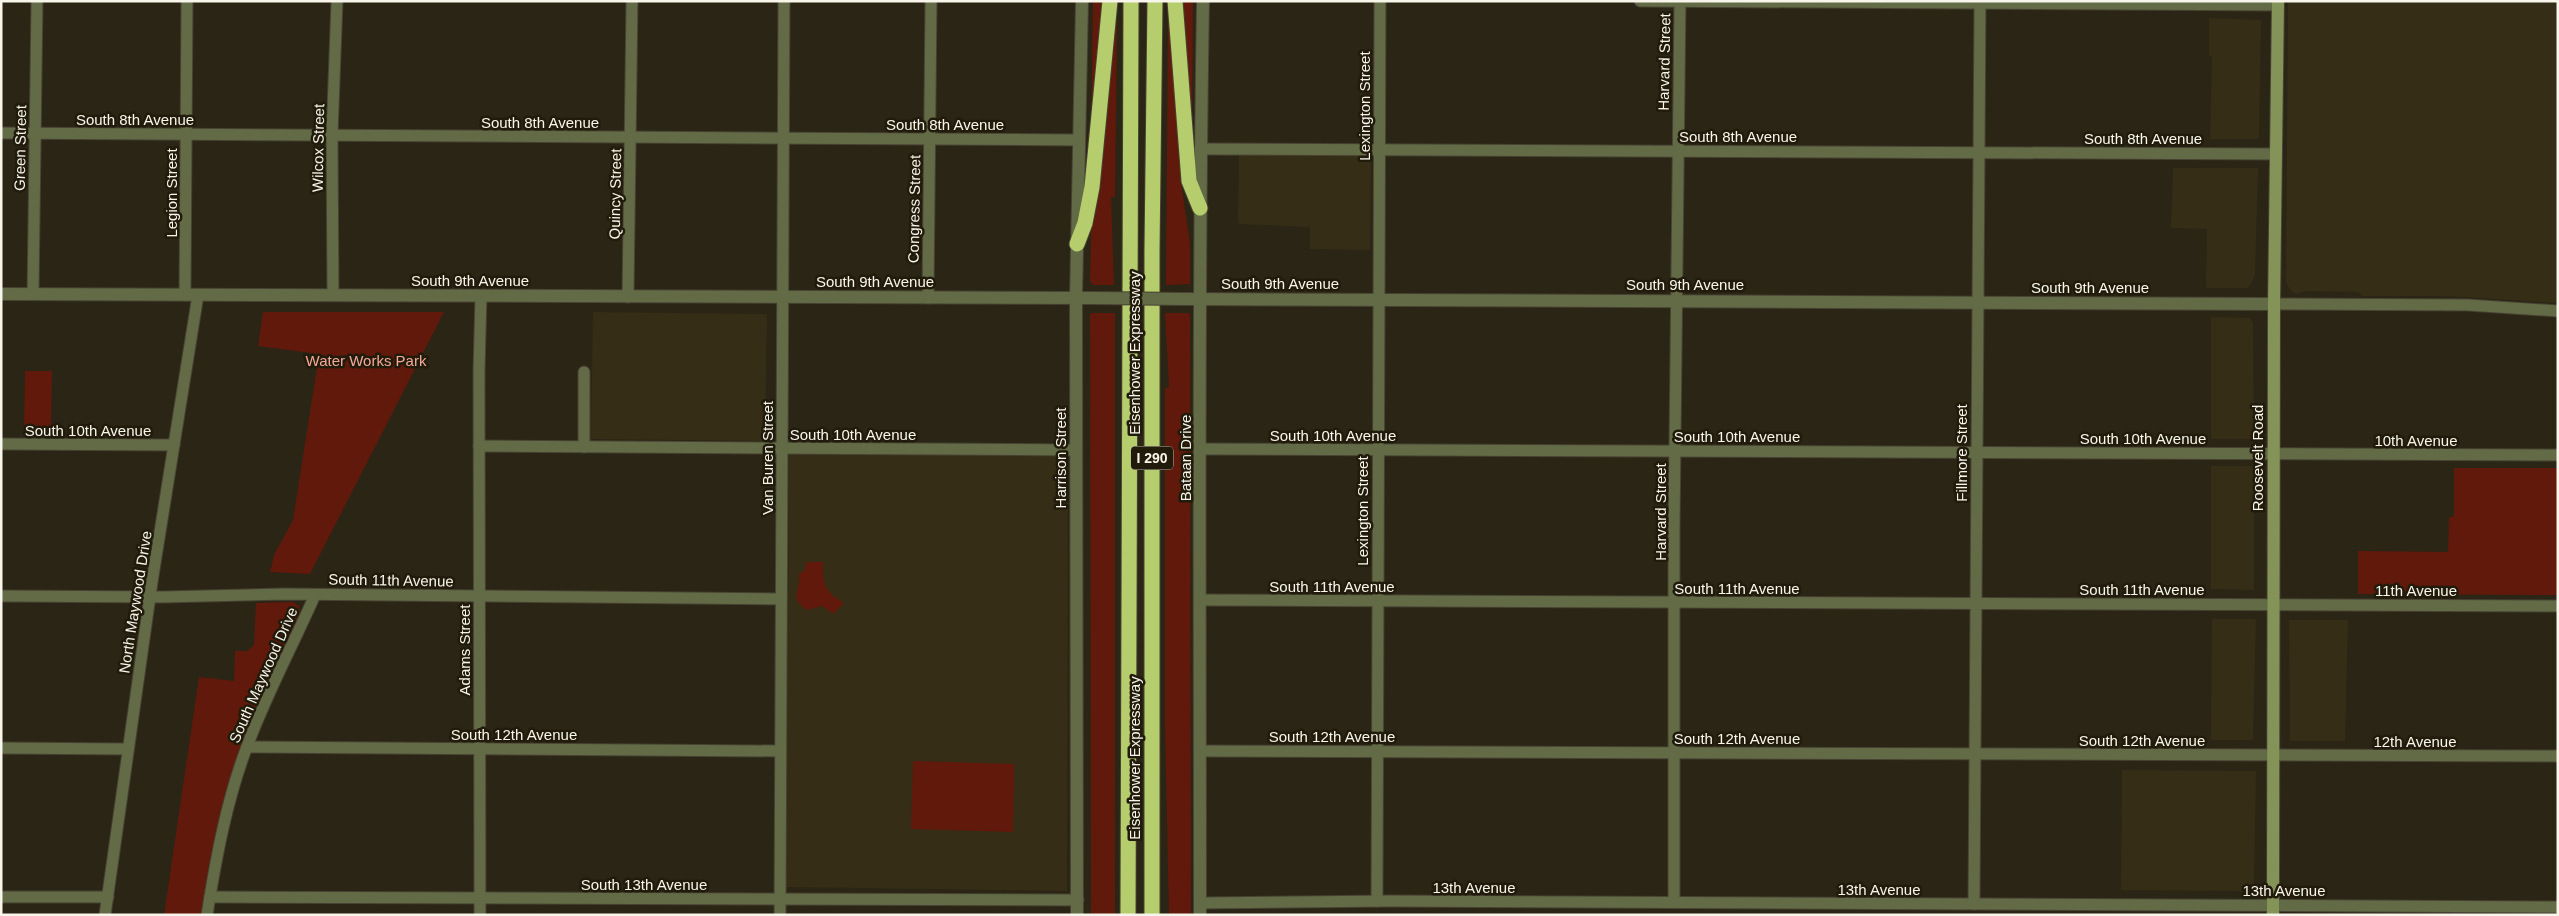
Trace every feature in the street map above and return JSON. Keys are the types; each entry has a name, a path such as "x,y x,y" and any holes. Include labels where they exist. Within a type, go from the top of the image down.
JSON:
{"highway":[{"path":"1077,244 1085,223 1092,187 1110,1"},
{"name":"Eisenhower Expressway","path":"1128,915 1131,1"},
{"name":"Eisenhower Expressway","path":"1152,915 1152,250 1155,1"},
{"path":"1175,1 1189,181 1200,208"}],"main road":[{"name":"Roosevelt Road","path":"2273,910 2274,304 2278,3"}],"street":[{"name":"Green Street","path":"33,294 37,1"},
{"name":"Legion Street","path":"185,295 187,1"},
{"name":"Wilcox Street","path":"333,295 332,135 337,1"},
{"name":"Quincy Street","path":"628,297 632,1"},
{"name":"Van Buren Street","path":"780,915 784,1"},
{"name":"Congress Street","path":"928,298 931,1"},
{"name":"Harrison Street","path":"1078,915 1076,298 1082,1"},
{"name":"Bataan Drive","path":"1200,909 1201,449 1193,299 1200,208 1203,1"},
{"name":"Lexington Street","path":"1377,902 1380,1"},
{"path":"1640,1 2278,3"},
{"name":"Harvard Street","path":"1674,902 1676,300 1680,2"},
{"name":"Fillmore Street","path":"1974,904 1980,2"},
{"name":"South 8th Avenue","path":"1,133 1079,140"},
{"name":"South 8th Avenue","path":"1200,148 2276,154"},
{"name":"South 9th Avenue","path":"1,294 2468,305 2558,311"},
{"name":"North Maywood Drive","path":"105,915 150,596 198,295"},
{"name":"Adams Street","path":"480,915 479,311 482,296"},
{"path":"584,372 584,447"},
{"name":"South 10th Avenue","path":"1,444 174,445"},
{"name":"South 10th Avenue","path":"479,446 1076,450"},
{"name":"South 10th Avenue","path":"1201,449 2274,454"},
{"name":"10th Avenue","path":"2274,454 2558,455"},
{"name":"South 11th Avenue","path":"1,596 316,595 781,599"},
{"name":"South Maywood Drive","path":"207,915 230,800 247,747 274,682 316,595"},
{"name":"South 11th Avenue","path":"1201,600 2273,605"},
{"name":"11th Avenue","path":"2273,605 2558,606"},
{"name":"South 12th Avenue","path":"247,747 780,750"},
{"path":"1,748 128,749"},
{"name":"South 12th Avenue","path":"1201,751 2273,756"},
{"name":"12th Avenue","path":"2273,756 2558,756"},
{"path":"1,897 108,897"},
{"name":"South 13th Avenue","path":"210,897 1078,900"},
{"name":"13th Avenue","path":"1200,909 1377,902 1974,904 2273,910 2558,907"}],"shaded area":[{"path":"2288,1 2558,1 2558,303 2448,296 2362,296 2358,292 2305,291 2296,294 2289,289 2286,281"},
{"path":"2209,18 2261,20 2259,139 2210,139 2212,57 2209,56"},
{"path":"1239,155 1364,156 1371,158 1370,250 1310,249 1310,227 1240,224 1238,222"},
{"path":"2173,168 2258,168 2255,275 2250,286 2246,288 2206,288 2207,229 2171,228"},
{"path":"593,312 767,314 765,441 591,439"},
{"path":"2211,317 2250,318 2253,323 2254,439 2211,439"},
{"path":"789,453 1068,455 1067,891 786,887"},
{"path":"2211,466 2254,466 2254,590 2211,589"},
{"path":"2212,619 2256,619 2253,740 2211,740"},
{"path":"2289,620 2348,620 2345,741 2290,741"},
{"path":"2122,770 2256,771 2254,891 2121,890"}],"green space":[{"path":"1093,1 1105,1 1087,178 1088,133 1091,133"},
{"path":"1180,1 1193,1 1192,139 1195,139 1194,180"},
{"path":"1168,6 1181,183 1190,243 1190,284 1166,285"},
{"path":"1113,20 1117,20 1115,197 1111,197 1114,285 1093,285 1090,281 1091,232"},
{"name":"Water Works Park","path":"263,312 444,312 310,574 270,572 274,555 293,520 319,354 258,346"},
{"path":"1115,313 1115,915 1091,915 1090,314"},
{"path":"1165,313 1189,313 1190,317 1191,915 1169,915 1165,727 1165,388 1169,387"},
{"path":"25,371 52,371 51,430 24,430"},
{"path":"2454,468 2558,468 2558,595 2358,594 2358,551 2448,552 2449,517 2454,517"},
{"path":"806,562 823,562 823,576 826,587 832,595 844,603 833,614 822,606 807,610 798,602 799,574 805,570"},
{"path":"293,602 299,606 300,614 259,704 202,915 164,915 199,677 234,681 235,651 247,651 254,645 256,603"},
{"path":"913,761 1014,764 1013,832 911,829"}]}
